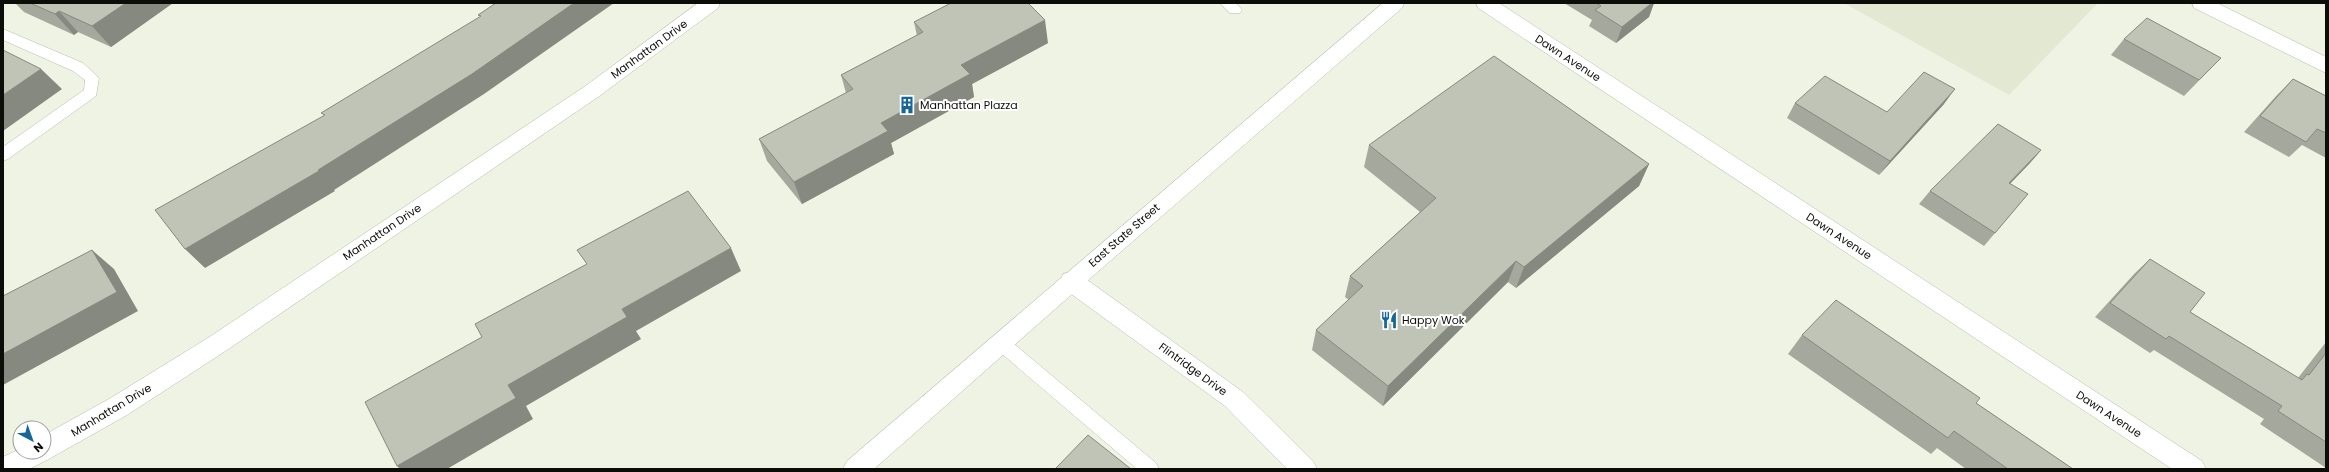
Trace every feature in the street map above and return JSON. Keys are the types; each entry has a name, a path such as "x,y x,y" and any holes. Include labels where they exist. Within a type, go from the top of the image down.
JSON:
{"street":[{"name":"Manhattan Drive","path":"52,444 118,407 219,343 591,92 711,3"},
{"name":"East State Street","path":"856,469 1071,280 1395,3"},
{"name":"Dawn Avenue","path":"1485,3 2193,469"},
{"path":"2201,3 2326,66"},
{"name":"Flintridge Drive","path":"1071,280 1234,398 1304,469"},
{"path":"5,469 22,460"}],"lane":[{"path":"3,34 78,67 92,78 91,92 3,155"},
{"path":"1001,343 1150,469"}],"shaded area":[{"path":"1844,3 2098,3 2009,95"}],"building":[{"path":"30,3 126,3 92,26 59,11 55,14"},
{"path":"496,3 574,3 472,74 318,170 319,171 185,249 155,210 325,115 321,113 481,16 478,15"},
{"name":"Manhattan Plazza","path":"951,3 1028,3 1045,20 961,65 970,74 881,123 888,131 794,182 759,139 853,89 841,75 923,32 914,22"},
{"path":"1596,3 1652,3 1622,27 1595,10 1601,6"},
{"path":"2147,18 2221,58 2199,80 2124,39"},
{"path":"3,50 41,69 3,95"},
{"path":"1494,56 1649,164 1524,267 1516,261 1388,386 1316,330 1363,286 1350,276 1436,198 1369,145"},
{"path":"1924,72 1955,89 1890,161 1795,103 1825,76 1887,112"},
{"path":"2293,79 2326,96 2326,133 2317,129 2306,142 2260,116"},
{"path":"1998,124 2041,150 2009,183 2028,194 1995,233 1930,191"},
{"path":"688,191 731,248 622,309 627,317 508,385 516,398 397,466 365,402 482,337 475,324 587,264 577,250"},
{"path":"92,250 117,292 3,354 3,296"},
{"path":"2150,259 2205,293 2190,312 2302,380 2307,374 2309,375 2326,353 2326,442 2278,411 2282,406 2169,336 2166,339 2110,303"},
{"path":"1836,300 1980,398 1976,403 2073,469 2008,469 1954,431 1948,438 1802,335"},
{"path":"1088,435 1131,469 1055,469"}],"place":[{"name":"Manhattan Plazza","path":"907,105"},
{"name":"Happy Wok","path":"1389,320"}]}
